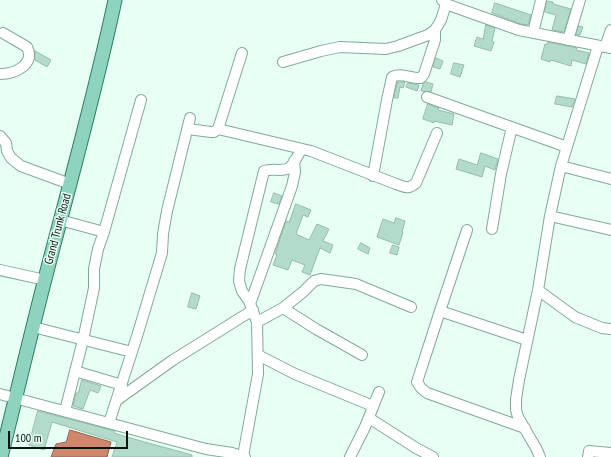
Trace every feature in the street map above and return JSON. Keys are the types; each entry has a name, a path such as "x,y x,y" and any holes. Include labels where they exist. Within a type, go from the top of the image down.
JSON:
{"main road":[{"name":"Grand Trunk Road","path":"1,457 115,0"}],"street":[{"path":"533,33 541,0"},
{"path":"568,40 580,0"},
{"path":"283,62 320,50 340,47 386,49 428,35 435,30 441,20 444,2 519,30 605,47"},
{"path":"373,176 392,77 395,75 400,75 421,78 424,74 435,40 435,30"},
{"path":"540,457 518,417 516,410 519,380 538,290 550,216 561,166 611,30"},
{"path":"0,74 7,74 23,68 30,56 27,47 3,33"},
{"path":"188,129 214,132 218,129 242,53"},
{"path":"427,97 567,147"},
{"path":"65,411 83,340 94,288 94,269 98,249 140,100"},
{"path":"109,423 162,253 163,234 167,211 190,118"},
{"path":"492,229 501,174 512,127"},
{"path":"218,129 311,151 373,176 408,188 416,183 437,133"},
{"path":"0,136 6,143 11,158 21,166 70,184"},
{"path":"0,394 206,449 244,457 258,374 258,355 257,322 252,307 242,291 239,281 240,269 264,171 269,169 285,169 290,167 302,149"},
{"path":"117,400 252,307 292,186 295,172 294,161"},
{"path":"561,166 611,179"},
{"path":"550,216 611,230"},
{"path":"60,220 104,232"},
{"path":"467,230 418,382 421,388 427,393 524,428"},
{"path":"0,270 45,280"},
{"path":"257,322 283,308 314,281 321,279 356,284 411,307"},
{"path":"538,290 575,317 602,328 611,329"},
{"path":"283,308 362,355"},
{"path":"440,311 527,340"},
{"path":"33,327 132,352"},
{"path":"258,355 295,374 373,406"},
{"path":"75,371 122,385"},
{"path":"350,457 365,427 379,392"},
{"path":"369,418 433,457"},
{"path":"588,457 589,451 611,453"}],"shaded area":[{"path":"70,430 111,442 107,457 51,457 56,444 66,442"}],"building":[{"path":"547,1 571,9 564,32 552,30 556,15 545,12"},
{"path":"495,3 531,15 528,25 521,24 492,13"},
{"path":"486,25 495,28 492,41 494,42 491,51 474,46 477,37 483,39"},
{"path":"579,26 583,27 580,35 576,35"},
{"path":"548,42 577,48 576,50 589,53 586,64 572,60 571,66 551,60 550,62 541,59 545,44 548,44"},
{"path":"35,51 51,60 47,67 35,60"},
{"path":"436,58 443,61 440,69 433,67"},
{"path":"454,63 464,65 460,77 451,74"},
{"path":"398,82 405,82 403,88 400,87 398,98 394,98"},
{"path":"426,82 433,84 431,92 421,91 423,84"},
{"path":"408,83 419,85 417,91 406,87"},
{"path":"557,96 575,99 572,107 555,104"},
{"path":"428,104 439,108 438,110 454,114 452,125 434,121 434,123 423,119"},
{"path":"481,153 498,159 495,170 485,166 482,177 456,169 459,159 477,165"},
{"path":"274,193 282,196 279,204 271,202"},
{"path":"296,204 311,210 308,217 303,215 296,234 309,240 317,224 329,229 323,241 333,245 330,253 320,248 310,275 302,272 305,265 292,260 288,270 273,265 286,221 289,222"},
{"path":"396,218 405,221 399,245 377,237 383,219 394,223"},
{"path":"361,243 370,248 368,254 358,249"},
{"path":"393,245 399,247 397,255 390,253"},
{"path":"192,293 200,296 196,309 188,307"},
{"path":"82,380 101,386 98,393 90,390 83,409 73,406 76,393 78,393"},
{"path":"38,411 115,431 114,433 192,455 192,457 112,457 117,442 52,422 44,450 29,445"}]}
